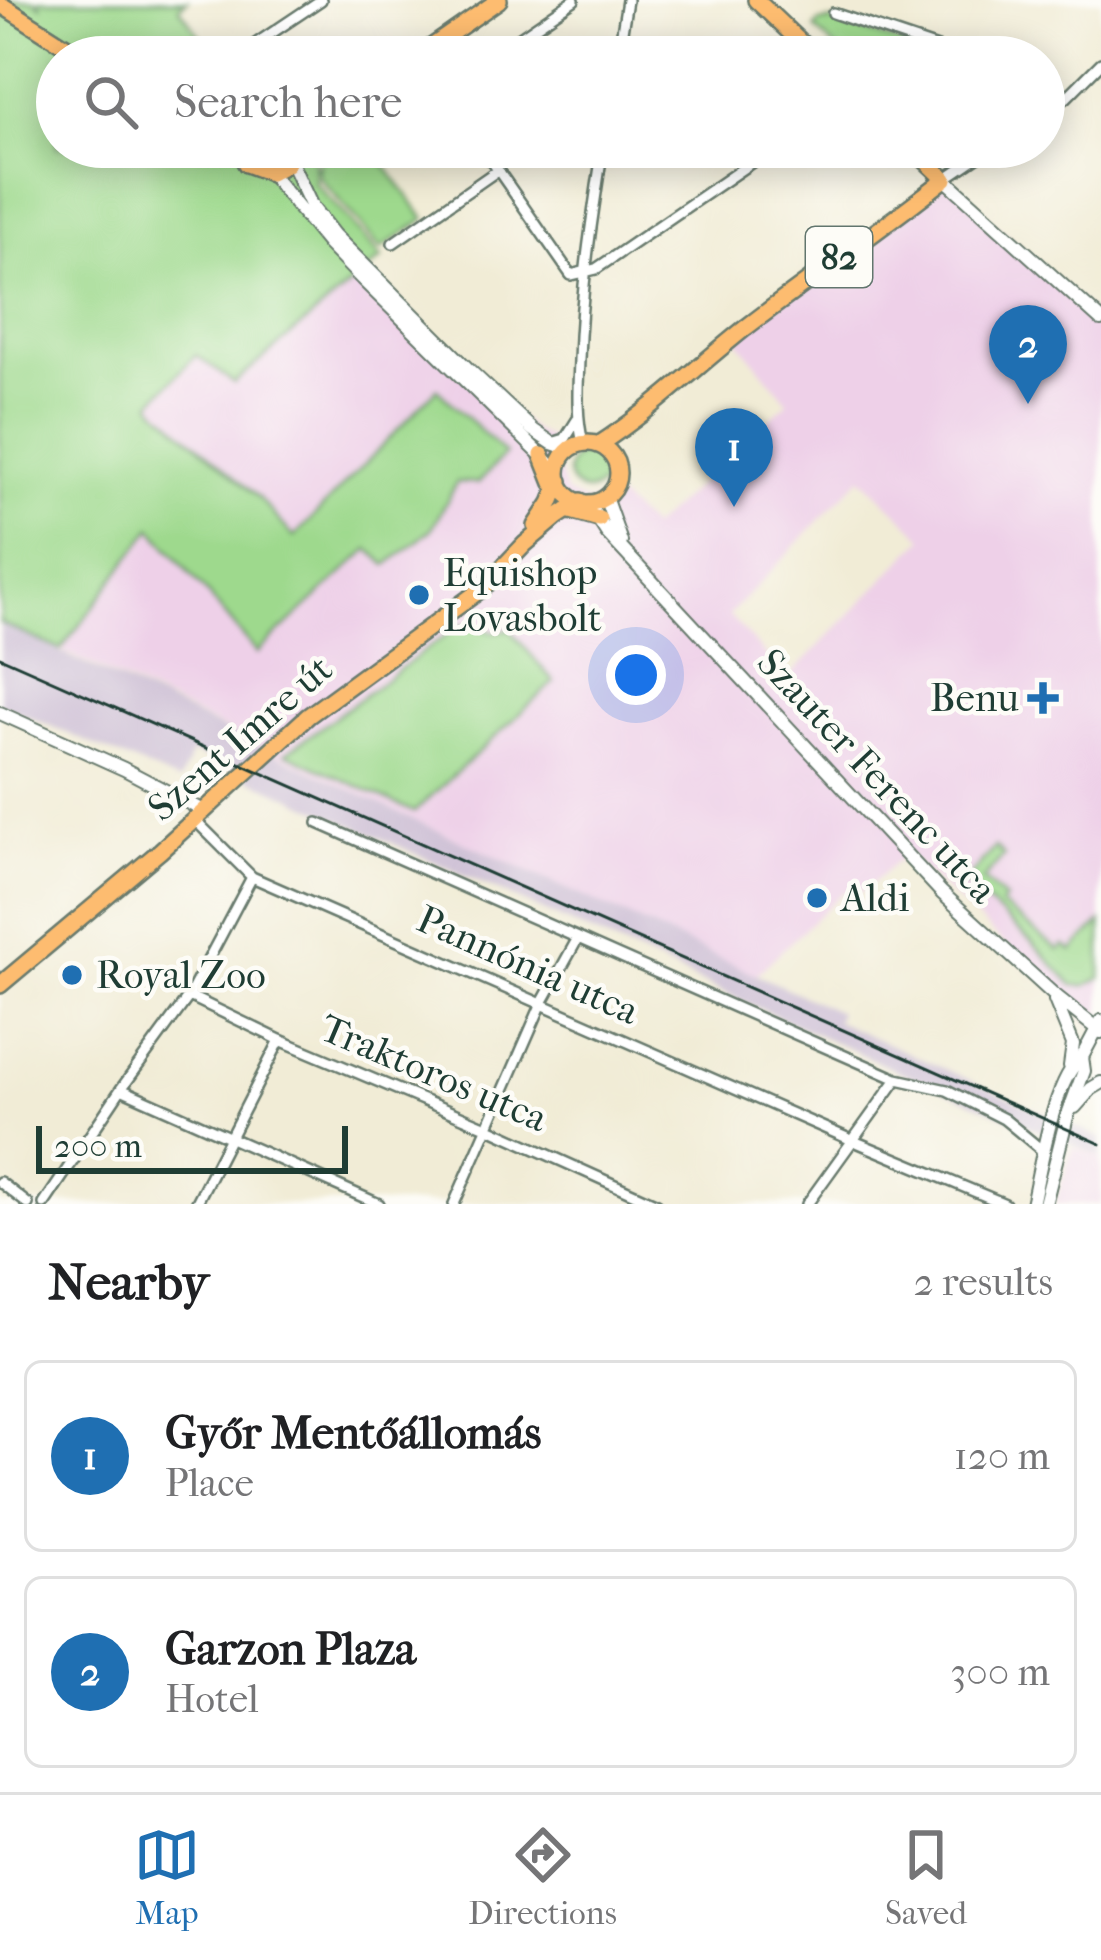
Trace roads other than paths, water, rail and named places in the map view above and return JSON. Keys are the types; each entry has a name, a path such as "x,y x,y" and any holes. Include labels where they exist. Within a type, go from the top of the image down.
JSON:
{"main road":[{"path":"448,36 499,0"},
{"path":"756,0 794,36"},
{"path":"0,4 50,36"},
{"path":"257,168 270,173 280,168"},
{"path":"933,168 945,179"},
{"name":"82","path":"584,445 638,419 788,295 945,179"},
{"name":"82","path":"605,497 615,484 615,461 638,419"},
{"path":"572,504 559,477 563,456 584,445 607,449 615,461"},
{"path":"547,449 554,486 572,504 598,519"},
{"name":"Szent Imre út","path":"0,985 200,816 308,716 483,589 572,504 559,477"},
{"path":"572,504 605,497"}],"street":[{"path":"267,36 321,0"},
{"path":"621,36 627,0"},
{"path":"520,36 567,2"},
{"path":"292,4 300,14"},
{"path":"833,13 901,36"},
{"path":"1066,98 1101,63"},
{"path":"300,168 312,207 334,235 533,430 559,477"},
{"path":"270,173 362,279 547,449 584,445 578,420 583,272 600,168"},
{"path":"393,243 498,170 571,275 596,269 743,168"},
{"path":"961,168 945,179 1101,320"},
{"path":"547,449 565,439 578,420"},
{"name":"Szauter Ferenc utca","path":"605,497 623,548"},
{"name":"Szauter Ferenc utca","path":"598,519 942,893 1052,994 1100,1027"},
{"path":"0,713 124,769 200,816"},
{"name":"Pannónia utca","path":"200,816 253,877 1005,1204"},
{"path":"318,823 897,1079 946,1090 1004,1119 1044,1152"},
{"path":"44,1204 189,996 253,877"},
{"path":"454,1204 542,1003 578,938"},
{"path":"1032,1204 1070,1066 1070,1030 1052,994"},
{"name":"Traktoros utca","path":"189,996 656,1204"},
{"path":"1070,1066 1082,1057 1100,1027"},
{"path":"196,1204 280,1040"},
{"path":"1045,1204 1065,1122 1084,1071 1082,1057"},
{"path":"807,1204 897,1079"},
{"path":"1065,1122 1101,1083"},
{"path":"121,1089 373,1203"},
{"path":"0,1182 28,1204"}],"railway":[{"path":"0,657 1101,1144"}],"place":[{"name":"Garzon Plaza","path":"1028,404"},
{"name":"Győr Mentőállomás","path":"734,507"},
{"name":"Equishop Lovasbolt","path":"419,595"},
{"name":"Benu","path":"1043,698"},
{"name":"Aldi","path":"817,898"},
{"name":"Royal Zoo","path":"72,975"}]}
